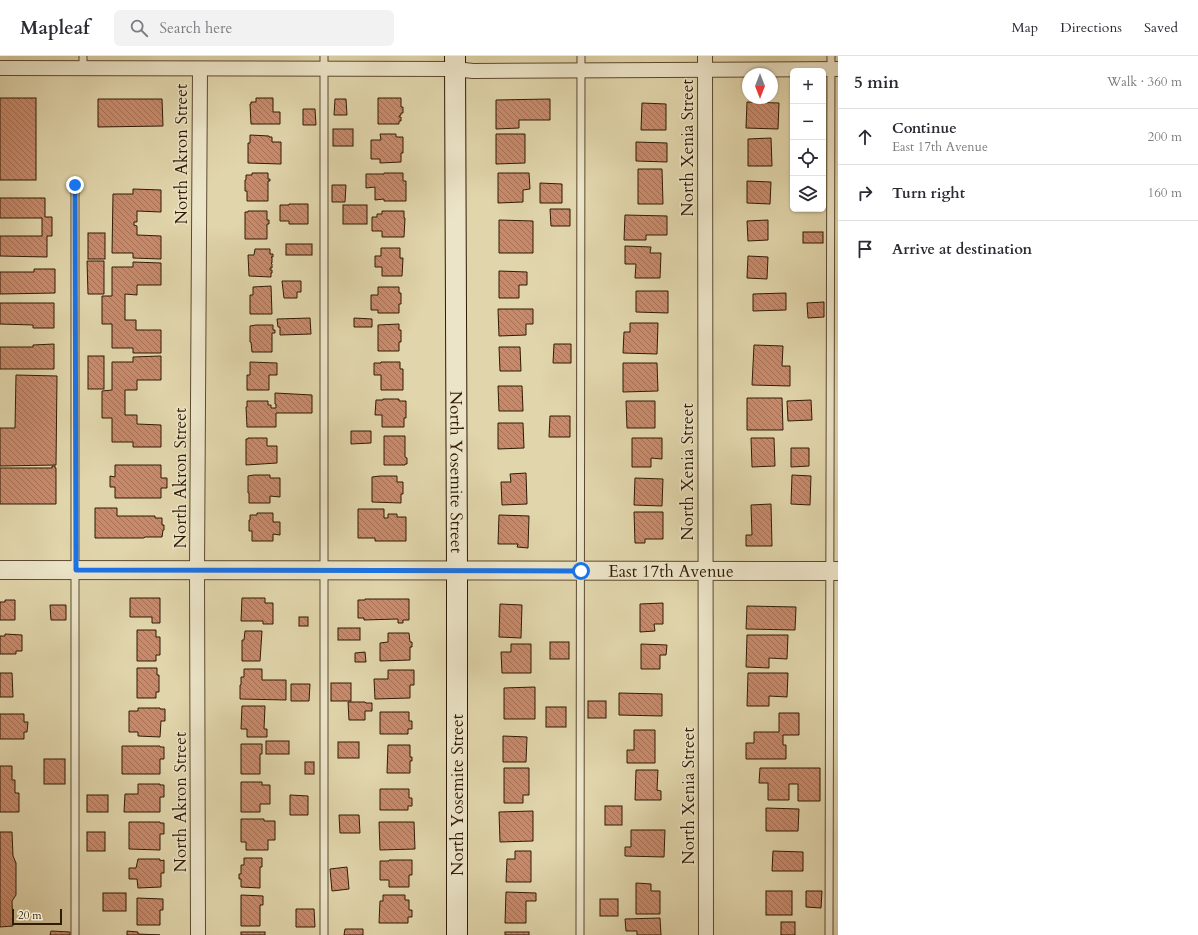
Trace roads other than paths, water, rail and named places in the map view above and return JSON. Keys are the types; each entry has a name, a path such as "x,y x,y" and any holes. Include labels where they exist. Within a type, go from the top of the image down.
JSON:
{"main road":[{"name":"North Yosemite Street","path":"455,62 457,935"}],"street":[{"path":"0,68 83,62 200,69 324,62 455,62 473,71 581,71 704,63 833,65"},
{"name":"North Xenia Street","path":"704,63 706,935"},
{"name":"North Akron Street","path":"198,935 197,570 200,69"},
{"name":"East 17th Avenue","path":"0,570 834,571"}],"lane":[{"path":"580,935 581,56"},
{"path":"324,62 324,935"},
{"path":"829,935 834,571 833,65"},
{"path":"75,185 76,935"}]}
